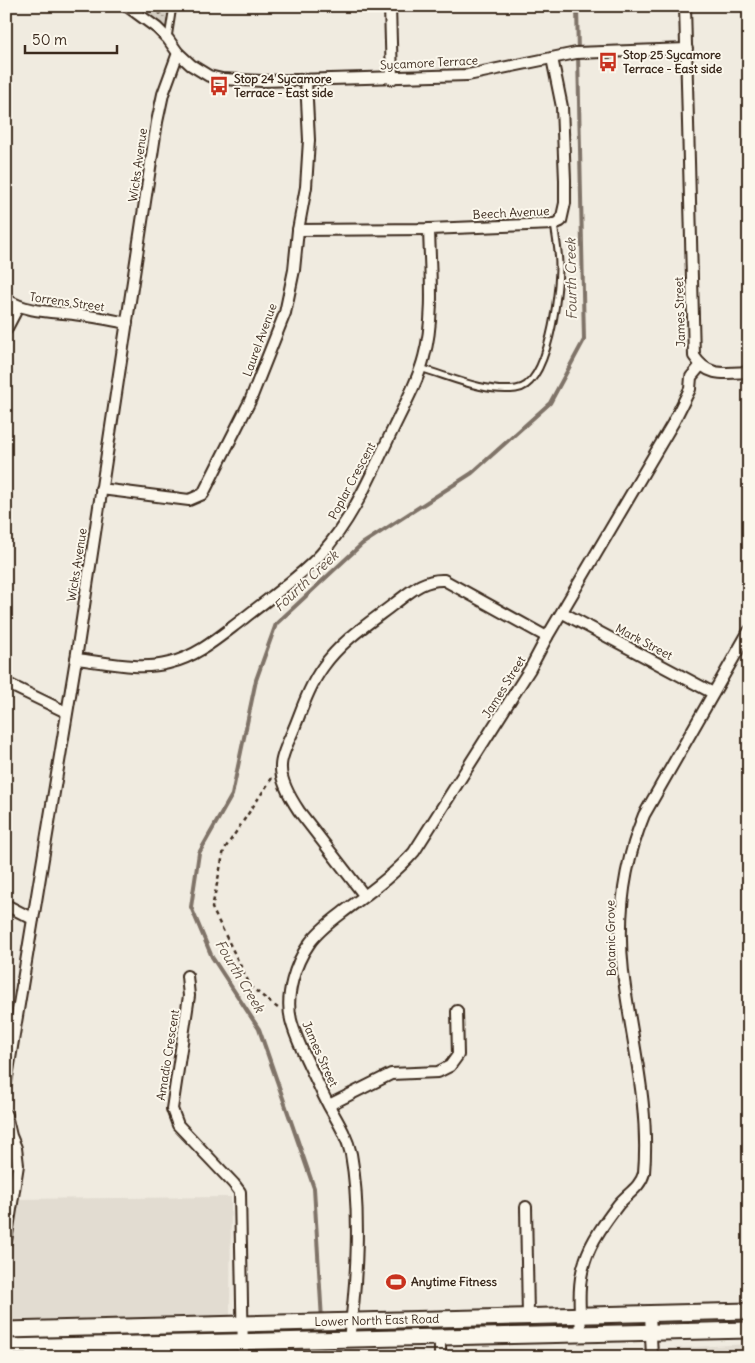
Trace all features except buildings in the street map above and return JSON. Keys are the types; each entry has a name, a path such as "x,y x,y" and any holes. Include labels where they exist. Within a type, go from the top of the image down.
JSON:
{"main road":[{"name":"Lower North East Road","path":"6,1330 749,1311"},
{"name":"Lower North East Road","path":"6,1347 243,1349 332,1339 749,1330"}],"street":[{"name":"Sycamore Terrace","path":"127,6 157,28 191,65 209,76 222,79 262,81 468,76 581,53 687,48"},
{"path":"390,6 392,79"},
{"name":"James Street","path":"349,1339 352,1321 357,1231 354,1173 343,1129 297,1040 290,1018 290,1001 295,971 310,942 325,927 404,864 414,852 530,669 673,423 690,389 691,377 701,365 694,356 685,6"},
{"name":"Wicks Avenue","path":"6,1083 76,659 157,122 163,94 178,53"},
{"name":"Beech Avenue","path":"298,230 429,229 554,224 561,221 564,212 565,180 562,107 552,58"},
{"name":"Laurel Avenue","path":"101,489 189,500 203,494 250,401 285,313 294,270 298,230 306,187 309,140 306,80"},
{"name":"Poplar Crescent","path":"76,659 151,666 168,664 202,650 279,591 319,556 344,526 414,385 424,358 430,312 429,229"},
{"name":"Torrens Street","path":"6,299 18,307 38,311 82,315 127,323"},
{"path":"6,330 18,307"},
{"path":"701,365 708,371 719,373 749,372"},
{"path":"364,896 299,811 290,798 282,778 281,765 308,695 323,666 350,637 424,583 433,579 444,580 548,637"},
{"name":"Mark Street","path":"563,613 713,693"},
{"name":"Botanic Grove","path":"581,1334 582,1273 587,1256 604,1225 624,1198 638,1187 644,1173 642,1095 623,972 622,903 627,864 634,837 644,815 749,631"},
{"path":"6,683 66,712"},
{"path":"6,905 33,919"},
{"name":"Amadio Crescent","path":"187,976 189,996 172,1109 178,1124 240,1192 243,1349"},
{"path":"329,1104 391,1074 438,1072 450,1066 458,1055 457,1011"},
{"path":"6,1241 18,1165 16,1148 7,1119"},
{"path":"526,1207 528,1316"},
{"path":"650,1313 652,1357"},
{"path":"440,1337 440,1357"}],"lane":[{"path":"168,39 173,6"},
{"path":"420,368 486,388 518,389 528,384 539,368 546,351 556,306 559,265 554,224"}],"path":[{"path":"153,6 170,24"},
{"path":"281,765 224,850 212,908 251,987 290,1018"}],"shaded area":[{"path":"127,6 173,6 168,39"},
{"path":"231,1197 230,1318 6,1320 6,1199"},
{"path":"749,1344 749,1357 659,1357 659,1349"}],"waterway":[{"name":"Fourth Creek","path":"322,1320 314,1188 259,1029 212,957 191,907 199,853 232,795 256,680 276,624 362,544 472,473 550,403 584,340 577,6"},
{"name":"Fourth Creek","path":"323,1344 324,1357"}],"place":[{"name":"Stop 25 Sycamore Terrace - East side","path":"608,62"},
{"name":"Stop 24 Sycamore Terrace - East side","path":"219,86"},
{"name":"Anytime Fitness","path":"396,1282"}]}
